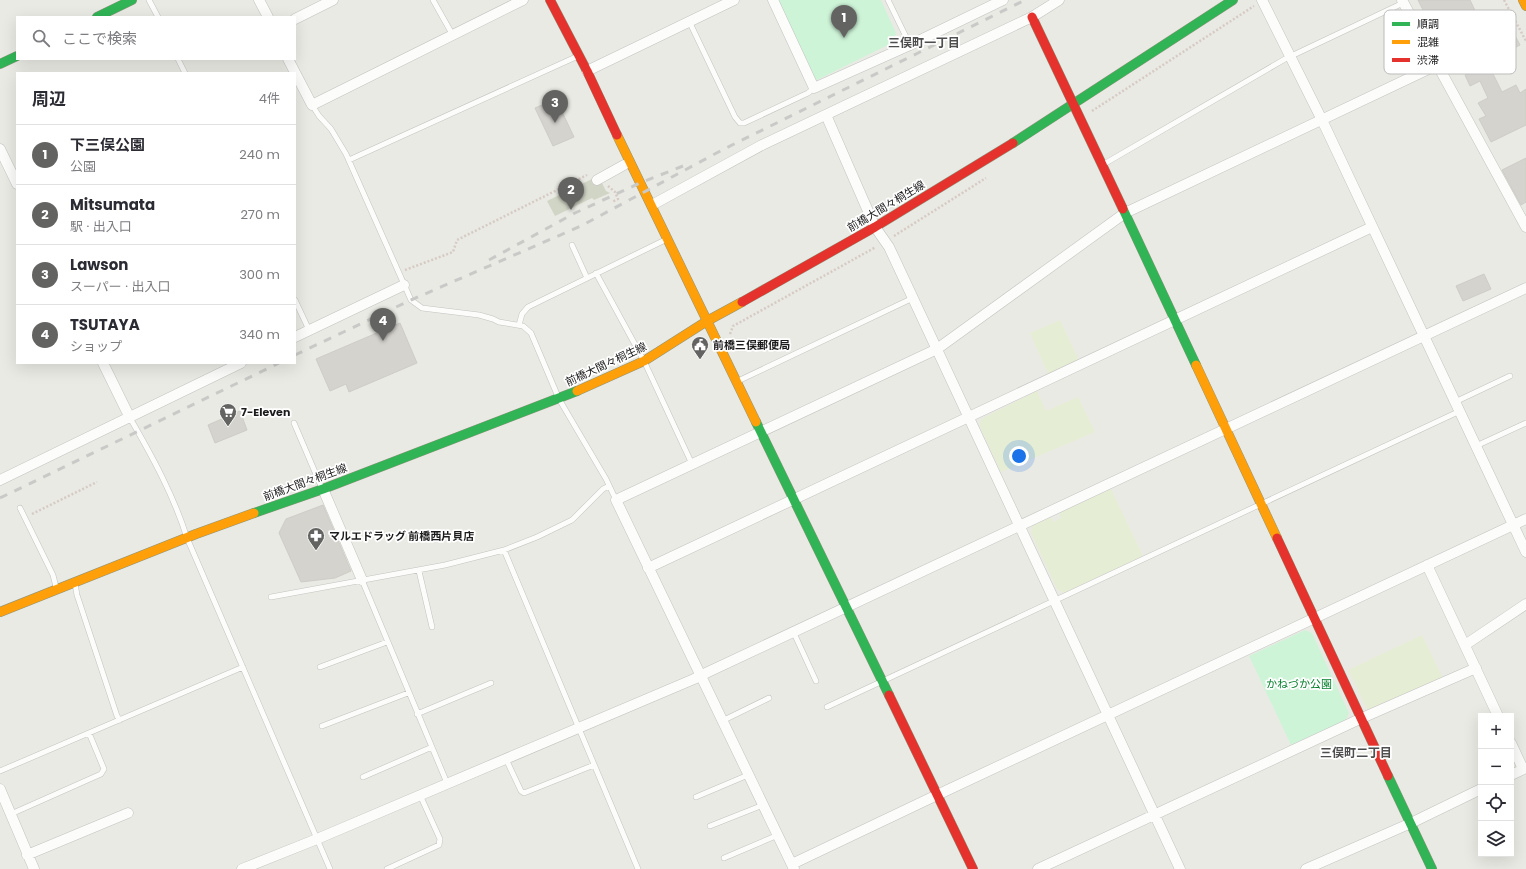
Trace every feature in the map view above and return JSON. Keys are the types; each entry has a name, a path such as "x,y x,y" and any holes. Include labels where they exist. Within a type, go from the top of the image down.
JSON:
{"street":[{"path":"99,16 132,0"},
{"path":"259,0 267,16"},
{"path":"296,18 333,0"},
{"path":"296,74 312,105 523,0"},
{"path":"550,0 587,71 644,192 652,205 973,869"},
{"path":"587,71 734,0"},
{"path":"773,0 814,88 910,45 1003,0"},
{"path":"652,205 762,145 1032,18 1059,0"},
{"name":"前橋大間々桐生線","path":"0,612 188,538 323,489 559,398 644,361 707,321 875,227 1029,133 1233,0"},
{"path":"1262,0 1322,120 1526,552"},
{"path":"1523,0 1526,6"},
{"path":"1032,18 1262,503 1432,869"},
{"path":"0,64 16,56"},
{"path":"289,60 295,72"},
{"path":"1419,74 1125,213 937,350 616,500 793,867 937,795 1526,519"},
{"path":"1443,74 1526,227"},
{"path":"826,115 875,227 886,241 1180,869"},
{"path":"0,149 16,182"},
{"path":"600,178 624,166"},
{"path":"648,568 1176,321 1372,227"},
{"path":"296,337 404,285"},
{"path":"242,869 317,839 694,679 846,606 1526,288"},
{"path":"103,364 130,418"},
{"path":"1,477 130,418 239,364"},
{"path":"323,489 362,580"},
{"path":"1427,565 1497,713"},
{"path":"1465,645 1526,604"},
{"path":"1038,869 1362,718 1476,668"},
{"path":"1514,748 1525,768 1514,774"},
{"path":"0,789 34,869"},
{"path":"1306,869 1411,823 1478,790"},
{"path":"27,855 128,813"}],"lane":[{"path":"149,0 157,16"},
{"path":"433,0 451,32 451,35"},
{"path":"888,0 910,45"},
{"path":"1386,10 1402,2"},
{"path":"1103,165 1290,57 1384,11"},
{"path":"690,21 735,117 740,123 808,93 814,88"},
{"path":"349,160 579,56"},
{"path":"178,60 184,72"},
{"path":"312,105 319,116 331,129 349,160 411,300 422,308 478,315 499,322 518,324 527,329 531,333 559,398 616,500"},
{"path":"518,324 522,314 528,307 667,238"},
{"path":"572,245 587,278"},
{"path":"596,273 644,361 692,464"},
{"path":"737,381 913,298"},
{"path":"296,302 310,330"},
{"path":"1455,402 1510,376"},
{"path":"827,707 1460,411"},
{"path":"130,418 161,476 183,525 330,869"},
{"path":"294,423 323,489"},
{"path":"1476,446 1526,423"},
{"path":"271,597 445,565 504,550 537,537 572,520 603,489 609,486"},
{"path":"20,508 53,575 56,590"},
{"path":"504,550 638,869"},
{"path":"418,570 432,627"},
{"path":"362,580 408,693 447,783"},
{"path":"74,583 117,716 120,720"},
{"path":"793,631 816,681"},
{"path":"320,667 387,642"},
{"path":"0,771 243,667"},
{"path":"417,714 491,683"},
{"path":"322,726 408,693"},
{"path":"722,721 769,698"},
{"path":"11,814 101,774 104,769 90,733"},
{"path":"363,777 432,747"},
{"path":"506,758 521,792 524,793 594,765"},
{"path":"696,797 748,775"},
{"path":"387,869 439,846 440,839 420,795"},
{"path":"710,826 763,805"},
{"path":"724,858 778,835"}],"path":[{"path":"1504,0 1509,10"},
{"path":"1516,23 1526,42"},
{"path":"399,273 454,252 457,240 588,174"},
{"path":"600,178 615,192 618,199 612,202"},
{"path":"25,518 97,482"}],"shaded area":[{"path":"594,178 601,181 606,191 610,193 594,200 592,198 555,216 547,201"},
{"path":"1060,320 1079,360 1048,374 1030,333"},
{"path":"1037,391 1046,411 1078,397 1095,432 1001,472 980,427 980,421 983,418"},
{"path":"1111,489 1143,556 1064,593 1057,589 1031,533 1032,526 1051,517 1053,522 1061,518 1059,513"},
{"path":"1422,635 1443,678 1372,711 1367,709 1348,670"}],"green space":[{"path":"778,0 881,0 896,33 892,43 817,80 812,77"},
{"name":"かねづか公園","path":"1305,630 1312,633 1349,713 1346,720 1291,745 1249,656"}],"building":[{"path":"1418,0 1470,0 1475,10 1423,10"},
{"path":"1516,37 1520,45 1516,47"},
{"path":"1493,74 1502,92 1516,85 1520,93 1526,89 1526,125 1491,142 1479,119 1486,116 1478,103 1488,98 1480,81 1470,86 1465,75"},
{"path":"556,99 574,137 553,146 535,108"},
{"path":"1526,158 1526,202 1521,205 1502,170"},
{"path":"1484,274 1491,289 1463,301 1456,286"},
{"path":"400,323 417,363 349,392 346,384 330,391 316,359"},
{"name":"7-Eleven","path":"240,411 247,430 215,443 208,425"},
{"name":"マルエドラッグ 前橋西片貝店","path":"323,505 351,571 335,578 301,582 279,533 286,519"}],"railway":[{"path":"296,355 411,300 581,226 724,149 1025,0"},
{"path":"489,260 575,213 640,183 683,166"},
{"path":"0,498 277,364"}],"traffic: fast":[{"path":"99,16 132,0"},
{"path":"1013,143 1233,0"},
{"path":"0,64 16,56"},
{"path":"1123,209 1196,365"},
{"path":"254,513 323,489 577,391"},
{"path":"756,422 889,695"},
{"path":"1388,776 1432,869"}],"traffic: slow":[{"path":"1523,0 1526,6"},
{"path":"617,135 756,422"},
{"path":"577,391 644,361 707,321 742,302"},
{"path":"1196,365 1277,538"},
{"path":"0,612 196,534 254,513"}],"traffic: jam":[{"path":"550,0 587,71 617,135"},
{"path":"1032,17 1123,209"},
{"path":"742,302 875,227 1013,143"},
{"path":"1277,538 1388,776"},
{"path":"889,695 973,869"}],"place":[{"name":"下三俣公園","path":"844,38"},
{"name":"Lawson","path":"555,123"},
{"name":"Mitsumata","path":"571,210"},
{"name":"TSUTAYA","path":"383,341"},
{"name":"前橋三俣郵便局","path":"700,360"},
{"name":"7-Eleven","path":"228,427"},
{"name":"マルエドラッグ 前橋西片貝店","path":"316,551"}],"district":[{"name":"三俣町一丁目","path":"924,42"},
{"name":"三俣町二丁目","path":"1356,752"}]}
